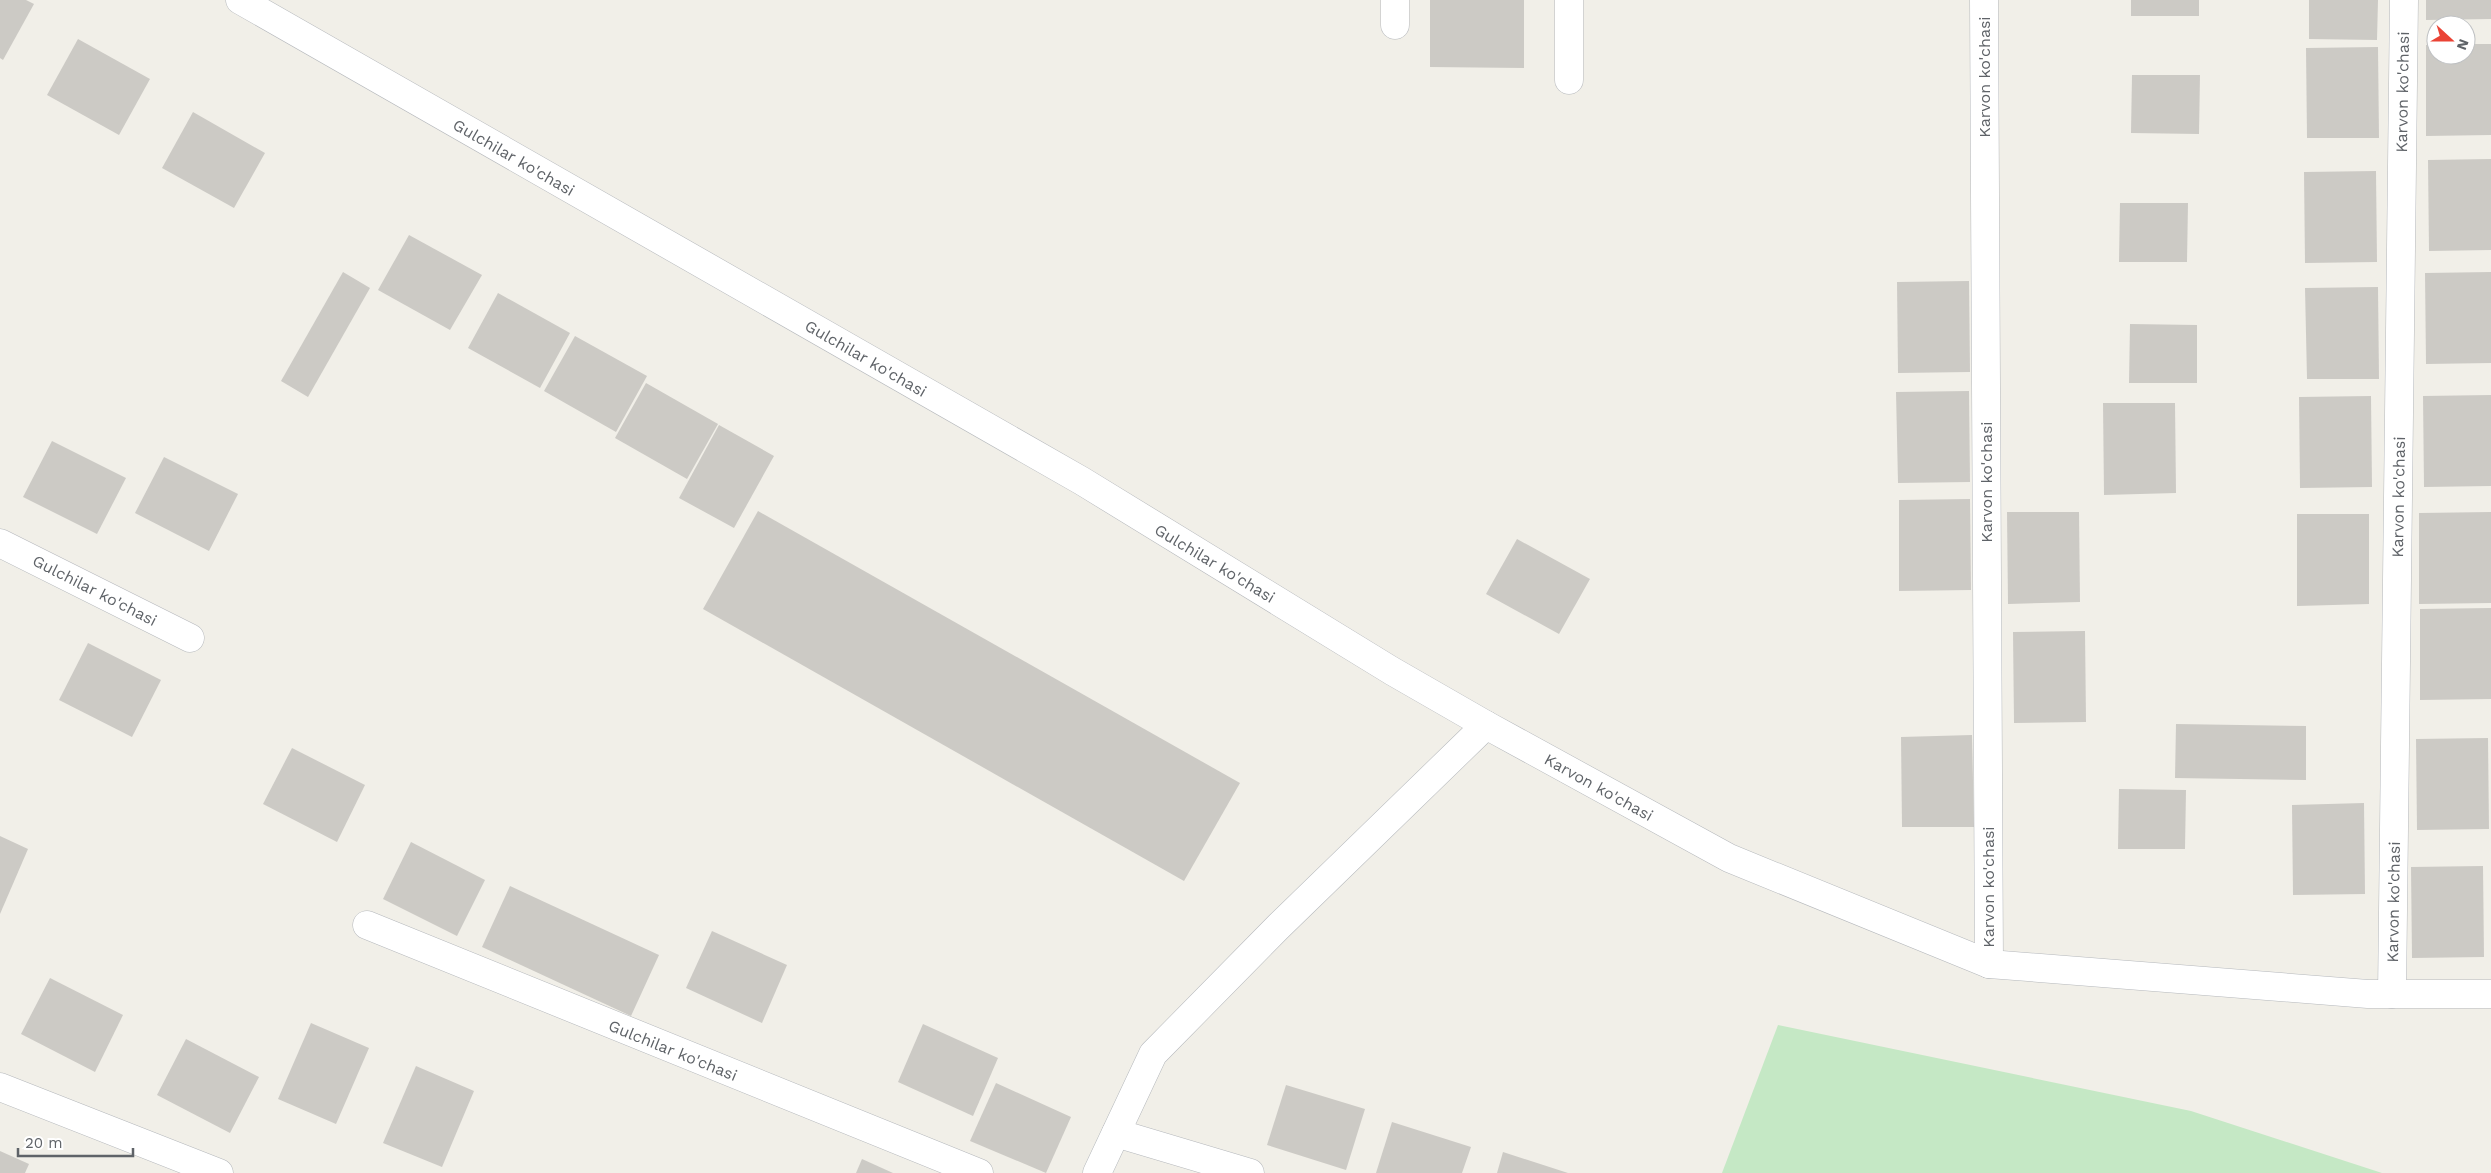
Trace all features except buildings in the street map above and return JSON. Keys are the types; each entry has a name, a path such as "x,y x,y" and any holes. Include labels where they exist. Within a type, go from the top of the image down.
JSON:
{"street":[{"name":"Gulchilar ko'chasi","path":"240,0 1082,481 1392,671 1486,725"},
{"path":"1569,0 1569,80"},
{"name":"Karvon ko'chasi","path":"1984,0 1988,964"},
{"name":"Karvon ko'chasi","path":"2392,994 2404,0"},
{"name":"Gulchilar ko'chasi","path":"0,543 190,638"},
{"name":"Karvon ko'chasi","path":"1486,725 1729,858 1988,964 2392,994 2491,994"},
{"path":"1097,1173 1153,1054 1278,927 1486,725"},
{"name":"Gulchilar ko'chasi","path":"367,925 979,1173"},
{"path":"0,1088 219,1173"},
{"path":"1116,1133 1250,1173"}],"green space":[{"path":"1778,1025 2191,1111 2382,1173 1722,1173"}]}
